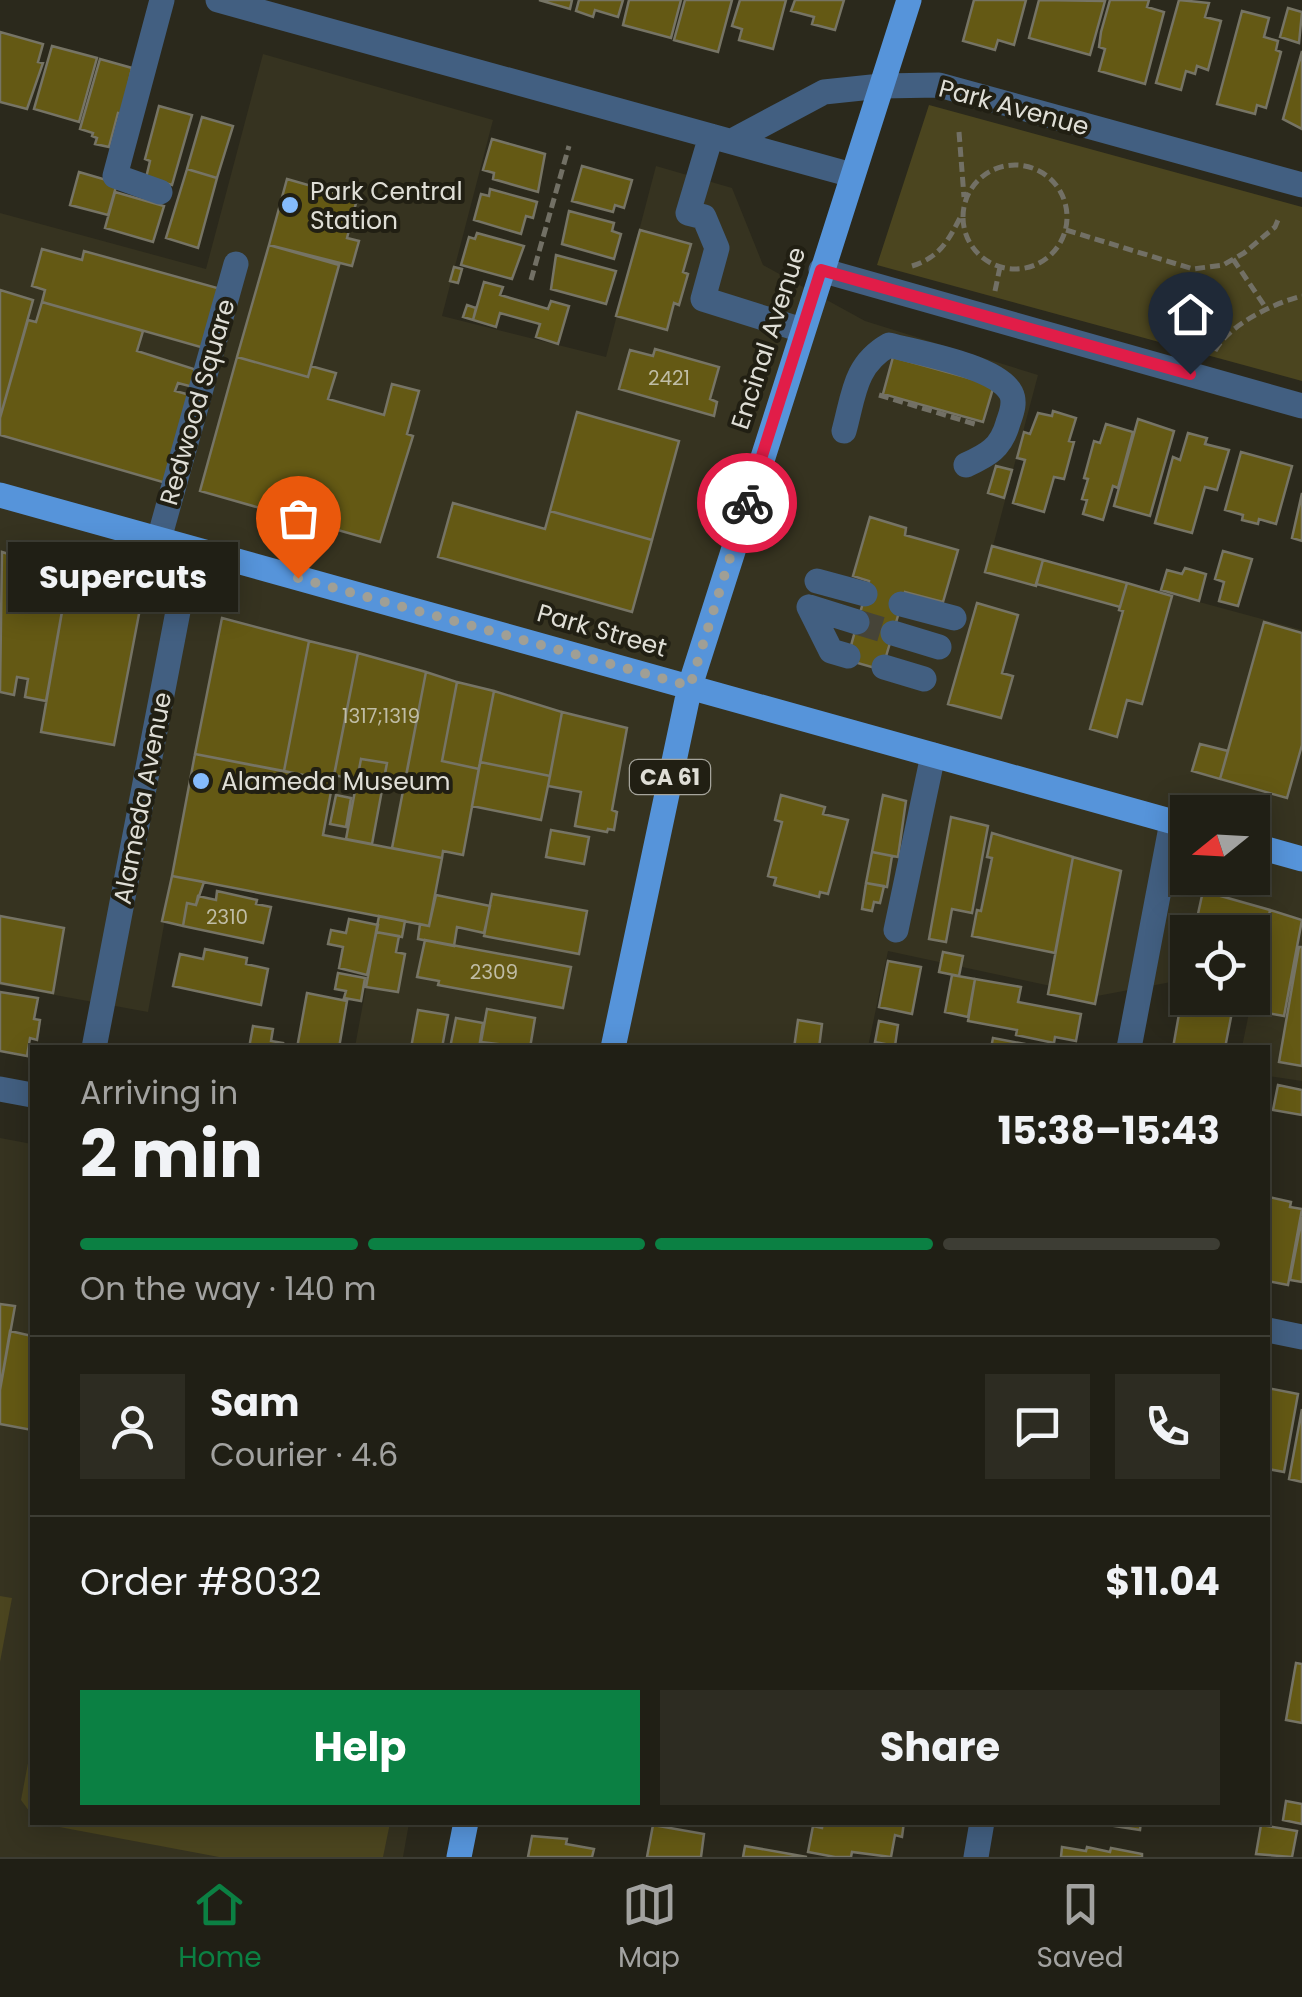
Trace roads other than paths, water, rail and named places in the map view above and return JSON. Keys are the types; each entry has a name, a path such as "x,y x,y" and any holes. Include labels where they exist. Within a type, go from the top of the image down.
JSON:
{"main road":[{"name":"Encinal Avenue","path":"614,1045 690,686 909,0"},
{"name":"Park Street","path":"0,495 1170,821"},
{"path":"1270,850 1302,859"},
{"path":"459,1857 465,1825"}],"street":[{"path":"160,192 115,176 162,0"},
{"path":"218,0 852,175"},
{"name":"Park Avenue","path":"721,139 824,92 938,84 1302,185"},
{"path":"721,139 688,212 704,216 717,248 702,299 802,330"},
{"name":"Redwood Square","path":"159,540 236,264"},
{"path":"821,270 1302,406"},
{"path":"844,431 862,367 889,345 991,374 1010,392 1013,404 1005,434 994,452 966,464"},
{"name":"Alameda Avenue","path":"95,1045 190,548"},
{"path":"817,581 866,594"},
{"path":"901,604 954,618"},
{"path":"848,656 831,651 809,607 857,622"},
{"path":"893,633 939,647"},
{"path":"884,667 924,679"},
{"path":"896,930 933,755"},
{"path":"1130,1045 1170,868"},
{"path":"0,1089 30,1095"},
{"path":"1270,1330 1302,1337"},
{"path":"976,1857 981,1825"}],"tunnel":[{"path":"857,622 893,633"}],"place":[{"name":"Park Central Station","path":"290,205"},
{"name":"Supercuts","path":"298,578"},
{"name":"Alameda Museum","path":"201,781"}]}
